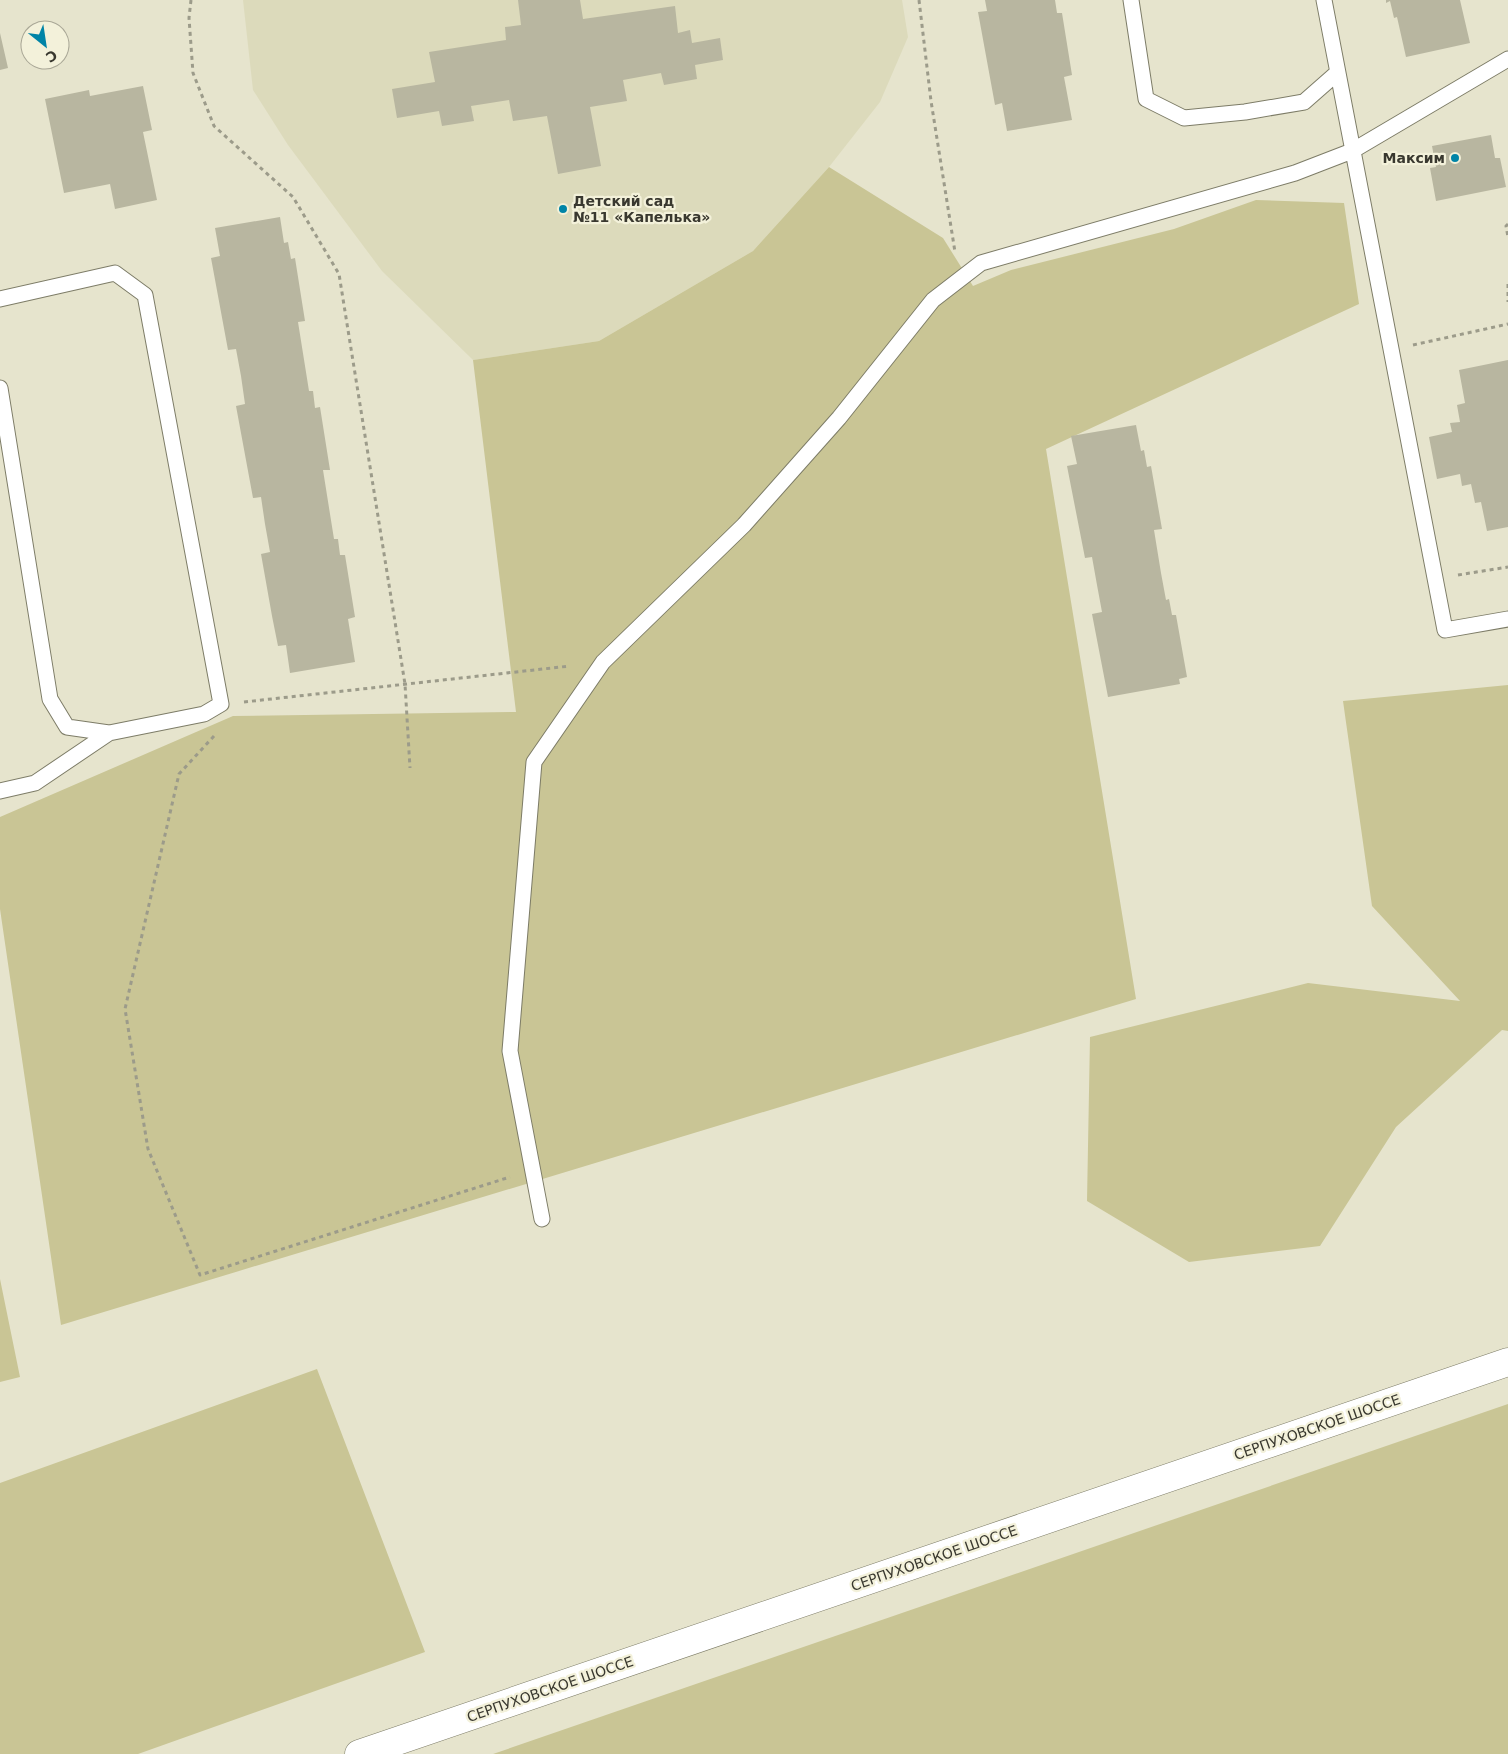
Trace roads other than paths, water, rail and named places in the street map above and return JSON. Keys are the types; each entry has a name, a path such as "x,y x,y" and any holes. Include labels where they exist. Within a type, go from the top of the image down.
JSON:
{"main road":[{"name":"СЕРПУХОВСКОЕ ШОССЕ","path":"360,1754 1508,1362"}],"lane":[{"path":"1131,0 1146,99 1184,118 1244,112 1304,102 1337,73"},
{"path":"1324,0 1445,630 1508,619"},
{"path":"542,1219 510,1051 534,762 603,662 744,525 839,418 933,300 981,263 1295,173 1352,151 1508,58"},
{"path":"0,299 115,274 145,296 221,704 204,714 109,733 66,727 50,699 0,388"},
{"path":"0,791 34,783 109,733"}],"place":[{"name":"Максим","path":"1455,158"},
{"name":"Детский сад №11 «Капелька»","path":"563,209"}]}
